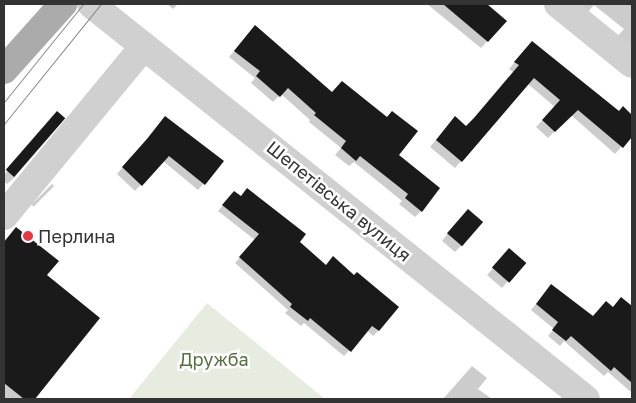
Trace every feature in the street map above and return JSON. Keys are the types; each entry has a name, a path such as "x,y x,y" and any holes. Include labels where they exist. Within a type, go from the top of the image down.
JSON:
{"main road":[{"path":"4,70 63,4"}],"street":[{"name":"Шепетівська вулиця","path":"91,4 586,399"},
{"path":"558,4 632,64"},
{"path":"4,216 144,46"}],"green space":[{"name":"Дружба","path":"207,303 325,399 129,399"}],"building":[{"path":"443,4 487,4 507,21 488,42"},
{"path":"255,25 332,92 342,81 387,117 392,111 418,131 399,155 440,188 422,212 405,198 408,194 360,156 356,161 341,148 346,141 314,115 316,113 288,88 280,97 256,76 260,71 234,51"},
{"path":"532,41 619,111 623,106 632,115 632,137 623,148 578,110 555,132 542,120 560,100 534,78 462,162 436,140 455,116 466,126 474,118 519,65 514,62"},
{"path":"57,111 65,118 14,177 6,170"},
{"path":"165,116 224,161 205,185 169,156 142,186 122,167"},
{"path":"247,188 306,234 300,242 326,265 333,256 354,275 357,272 399,307 379,331 372,326 351,352 310,318 308,321 290,307 292,304 239,257 259,234 222,205 234,191 241,196"},
{"path":"468,209 483,222 462,246 447,233"},
{"path":"16,227 59,261 47,275 100,318 35,399 24,399 4,383 4,242"},
{"path":"509,248 526,263 509,283 492,268"},
{"path":"551,284 593,316 606,301 613,307 621,297 632,306 632,383 614,367 611,371 571,336 566,341 552,330 558,322 536,304"}],"tram line":[{"path":"4,102 83,4"},
{"path":"4,124 101,4"}],"place":[{"name":"Перлина","path":"28,236"}]}
